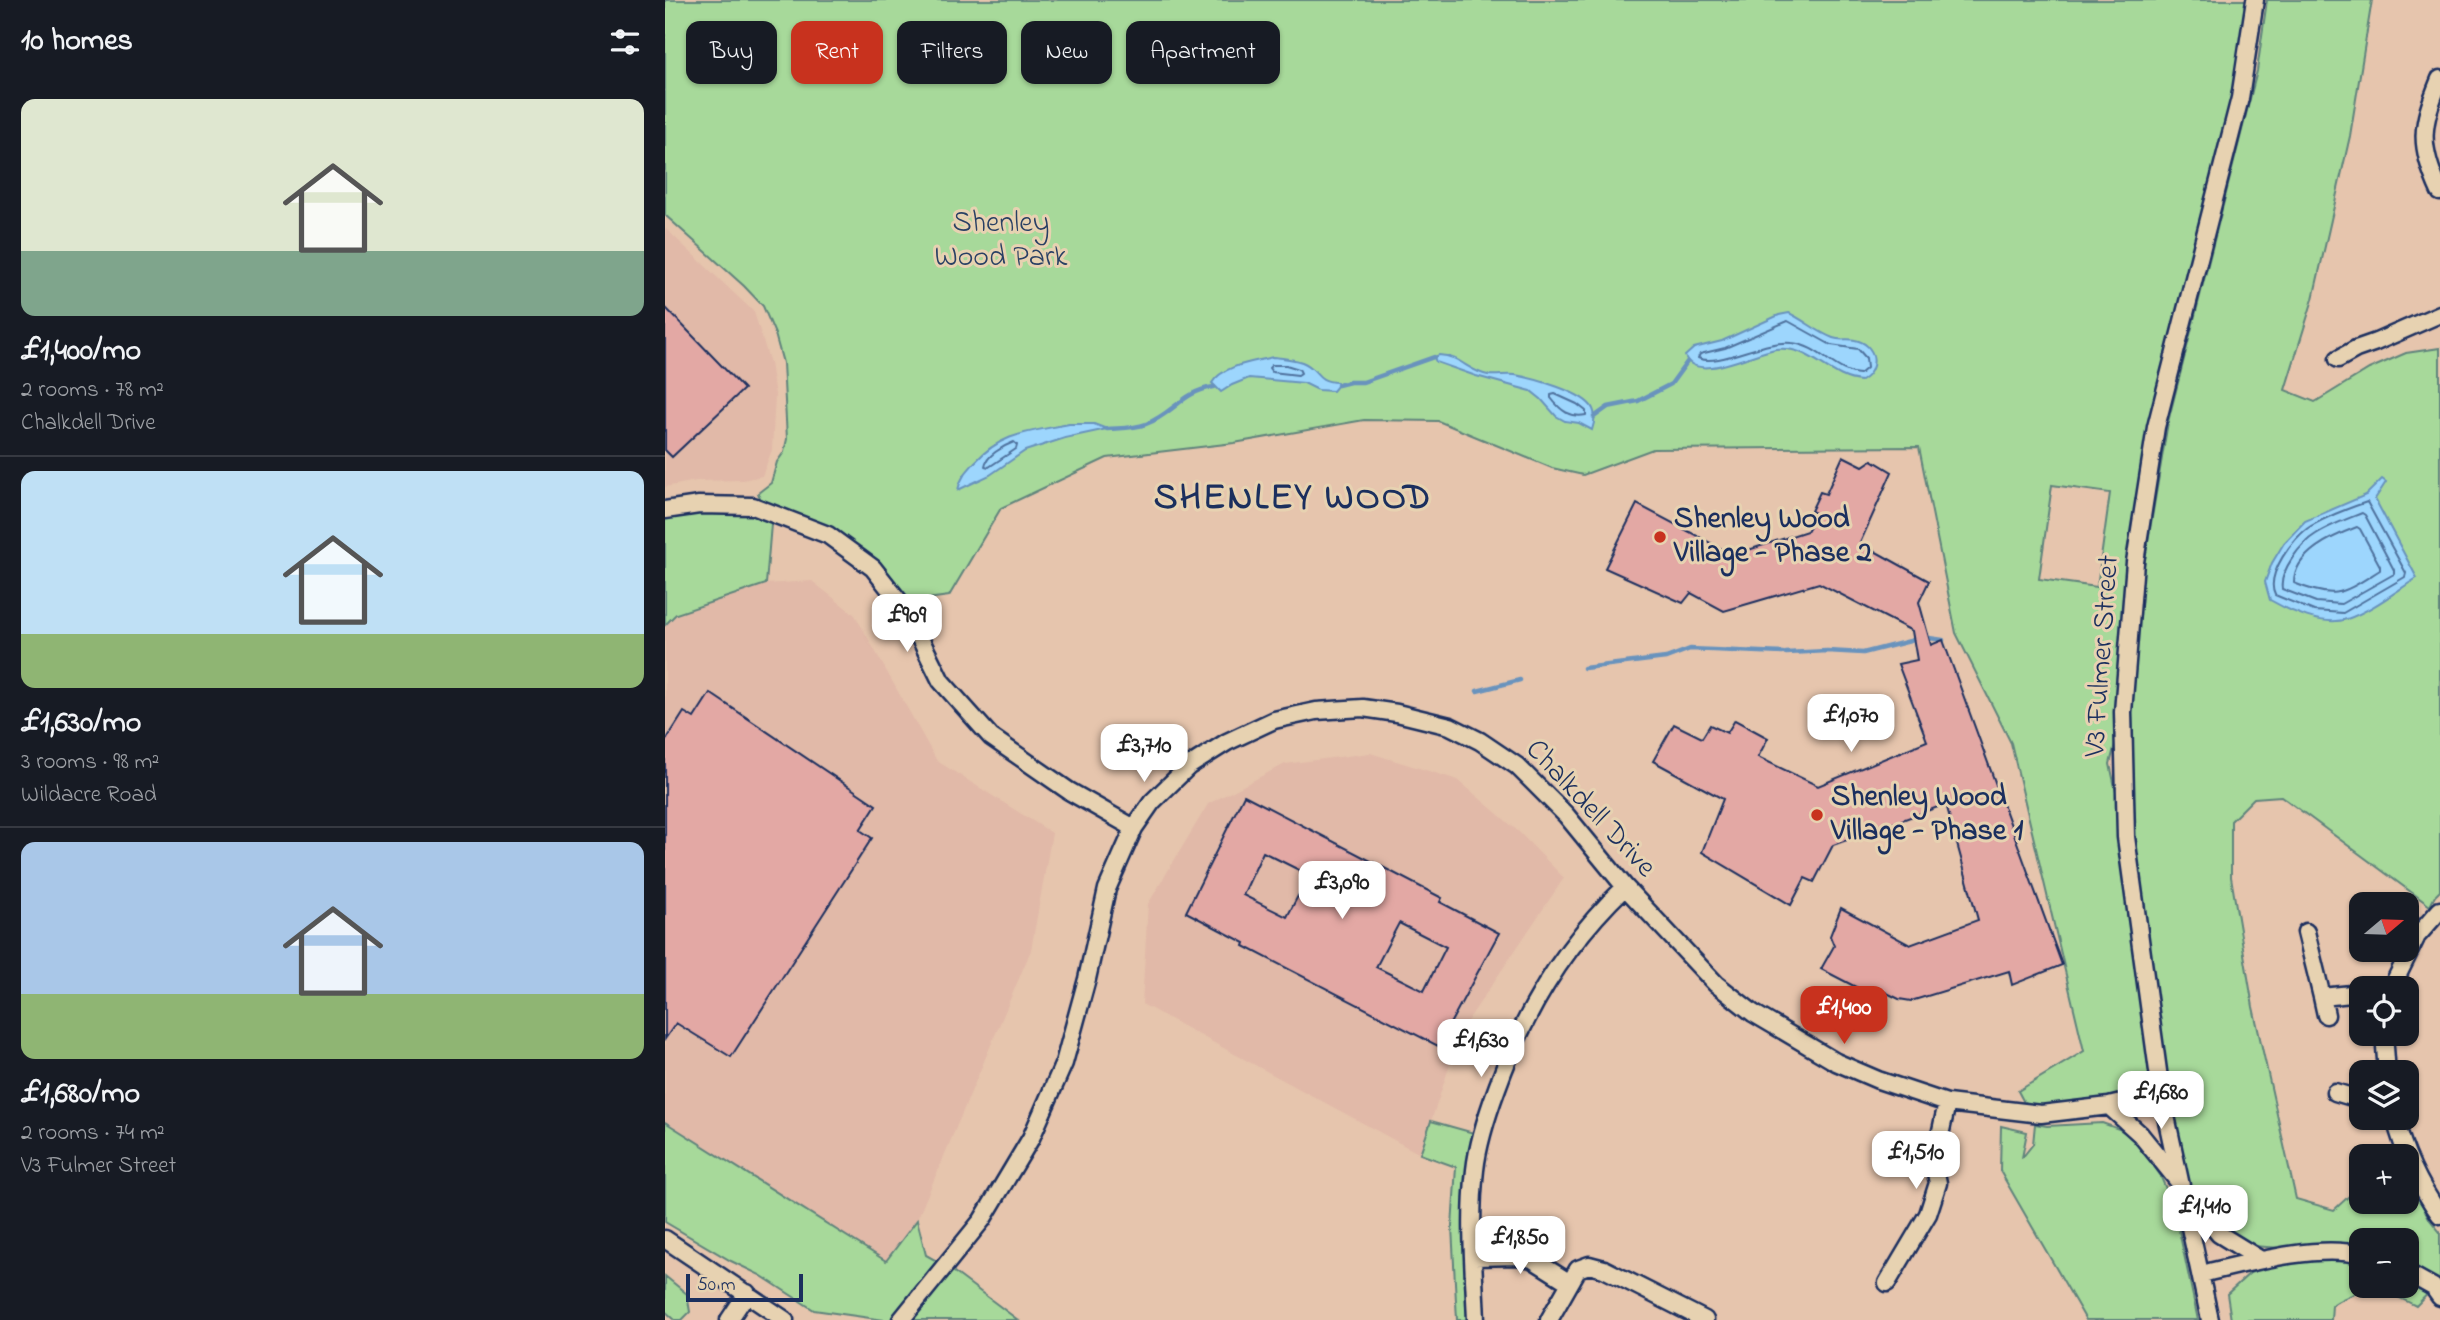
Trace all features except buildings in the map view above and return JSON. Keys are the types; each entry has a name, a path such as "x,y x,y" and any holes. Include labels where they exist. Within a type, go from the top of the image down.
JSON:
{"street":[{"name":"V3 Fulmer Street","path":"2210,1319 2161,1093 2126,837 2123,712 2135,562 2156,427 2240,98 2255,0"},
{"path":"2440,79 2426,115 2424,140 2429,168 2440,192"},
{"path":"2338,359 2440,314"},
{"path":"665,510 699,505 753,506 828,535 873,568 906,610 941,681 991,737 1069,791 1134,828"},
{"name":"Chalkdell Drive","path":"901,1320 982,1220 1031,1138 1064,1063 1087,979 1107,889 1134,828 1152,802 1189,766 1227,742 1274,720 1316,711 1363,708 1397,713 1450,726 1480,741 1517,766 1566,815 1625,887 1716,984 1753,1013 1836,1062 1878,1080 1947,1103 2041,1114 2109,1106 2161,1093"},
{"path":"1476,1320 1472,1210 1475,1169 1482,1130 1512,1046 1535,1002 1575,941 1625,887"},
{"path":"2397,976 2417,936 2440,910"},
{"path":"2306,932 2326,1015"},
{"path":"2322,997 2349,994"},
{"path":"2335,1092 2349,1098"},
{"path":"1887,1283 1928,1214 1938,1183 1934,1163 1947,1103"},
{"path":"2109,1106 2140,1134 2219,1234 2261,1260"},
{"path":"2398,1130 2421,1189 2440,1215"},
{"path":"665,1239 786,1320"},
{"path":"2201,1274 2261,1260 2317,1252 2349,1254"},
{"path":"1474,1258 1516,1256 1532,1259 1570,1283"},
{"path":"1549,1320 1578,1269 1589,1265 1604,1269 1705,1320"},
{"path":"2419,1278 2438,1288"},
{"path":"729,1320 747,1293"}],"shaded area":[{"path":"665,228 754,312 770,363 775,395 772,450 762,476 743,480 696,481 665,487"},
{"path":"812,581 855,615 937,761 1052,833 1031,950 917,1220 886,1262 665,1122 665,626 676,614 766,584"},
{"path":"1370,753 1458,780 1519,832 1564,878 1462,1029 1420,1154 1142,1004 1148,904 1208,804 1285,764"}],"green space":[{"name":"Shenley Wood Park","path":"665,0 2255,0 2156,427 2123,712 2110,764 2125,834 2132,781 2132,712 2141,583 2168,422 2257,71 2267,0 2372,0 2350,136 2313,299 2285,390 2315,402 2369,369 2406,353 2440,348 2440,891 2430,906 2419,898 2419,892 2411,892 2281,796 2254,798 2231,821 2231,877 2253,1007 2296,1199 2334,1210 2349,1196 2349,1214 2419,1214 2419,1199 2440,1232 2440,1281 2416,1306 2399,1298 2419,1298 2419,1228 2349,1228 2349,1296 2332,1305 2331,1320 2231,1320 2227,1294 2250,1273 2284,1261 2281,1248 2252,1246 2219,1234 2183,1191 2161,1093 2029,1112 2018,1091 2084,1051 2011,743 1956,633 1919,447 1653,449 1583,475 1552,468 1438,421 1364,420 1234,443 1107,458 1001,508 949,596 905,602 828,531 761,500 758,493 771,483 787,439 783,363 763,306 665,215","holes":["2052,485 2110,493 2097,587 2039,579"]},
{"path":"665,510 772,512 766,584 676,614 665,625"},
{"path":"1431,1121 1481,1135 1476,1320 1457,1320 1452,1227 1456,1167 1420,1154"},
{"path":"665,1122 886,1261 917,1220 926,1255 946,1266 1018,1320 884,1320 814,1310 760,1275 665,1222"},
{"path":"2102,1123 2119,1129 2137,1141 2160,1175 2174,1207 2198,1320 2086,1320 2000,1171 2001,1126 2027,1132 2022,1158 2033,1144 2035,1124 2047,1126"},
{"path":"665,1276 687,1294 690,1312 682,1320 675,1320 665,1311"}],"water":[{"path":"1789,313 1821,333 1833,338 1855,340 1868,346 1873,364 1867,376 1861,381 1850,379 1800,352 1788,349 1766,351 1713,367 1691,364 1685,356 1694,348 1722,341"},
{"path":"1439,355 1453,358 1488,375 1515,375 1580,397 1593,409 1595,417 1592,430 1556,416 1531,391 1436,362 1434,357"},
{"path":"1273,357 1302,362 1324,379 1337,382 1338,385 1333,391 1318,390 1304,383 1249,378 1221,392 1212,383 1231,368"},
{"path":"1069,424 1094,424 1107,429 1065,438 1025,451 990,475 958,490 969,468 996,445 1018,435"},
{"path":"2382,479 2386,482 2375,499 2417,578 2365,611 2338,621 2307,617 2270,600 2265,582 2284,543 2305,521 2366,495"}],"waterway":[{"path":"1338,385 1363,382 1434,357"},
{"path":"1594,417 1608,407 1638,401 1671,384 1687,362"},
{"path":"1107,429 1132,428 1146,424 1164,415 1194,393 1214,387"},
{"path":"1929,638 1943,640"},
{"path":"1786,653 1863,653 1914,640"},
{"path":"1584,668 1666,658 1690,649 1783,653"},
{"path":"1477,691 1520,680"}],"place":[{"name":"Shenley Wood Village - Phase 2","path":"1660,537"},
{"name":"Shenley Wood Village - Phase 1","path":"1817,815"}],"district":[{"name":"SHENLEY WOOD","path":"1293,499"}]}
